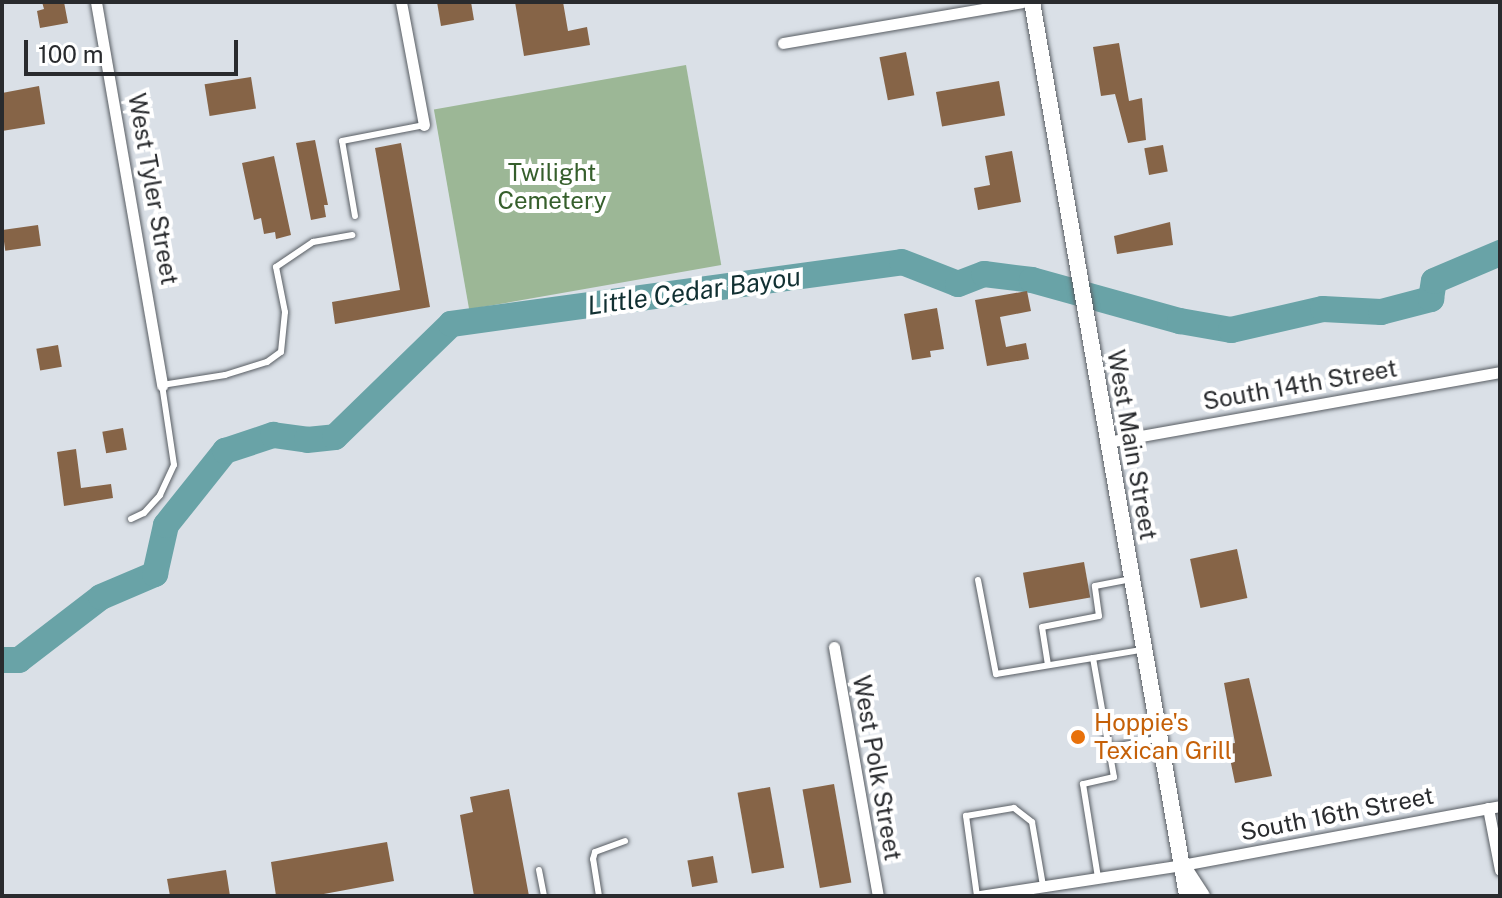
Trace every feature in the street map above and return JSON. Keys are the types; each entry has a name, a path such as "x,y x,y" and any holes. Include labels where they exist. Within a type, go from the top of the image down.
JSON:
{"main road":[{"name":"West Main Street","path":"1032,2 1187,896"},
{"path":"1180,896 1182,865"},
{"path":"1182,865 1202,896"}],"street":[{"name":"West Tyler Street","path":"96,2 162,385"},
{"path":"401,2 424,125"},
{"path":"783,43 1022,2"},
{"name":"South 14th Street","path":"1107,442 1500,372"},
{"name":"West Polk Street","path":"834,647 878,896"},
{"path":"1494,807 1500,870"},
{"name":"South 16th Street","path":"978,896 1182,865 1494,807"}],"lane":[{"path":"355,216 342,141 424,125"},
{"path":"131,519 144,513 160,495 174,465 162,385 225,375 267,362 281,352 285,312 276,267 313,242 352,235"},
{"path":"1048,665 1042,627 1099,616 1095,586 1131,579"},
{"path":"978,580 996,674 1145,649"},
{"path":"1093,658 1114,777 1083,784 1098,878"},
{"path":"1109,748 1159,738"},
{"path":"978,896 966,816 1014,808 1032,822 1043,886"},
{"path":"599,896 593,859 595,852 625,841"},
{"path":"539,870 544,896"}],"green space":[{"name":"Twilight Cemetery","path":"686,65 721,265 469,309 434,109"}],"building":[{"path":"42,2 64,2 68,23 40,28 37,11 44,9"},
{"path":"437,2 471,2 474,20 441,26"},
{"path":"515,2 563,2 568,31 587,27 590,45 524,56"},
{"path":"1119,43 1129,101 1142,98 1146,140 1128,143 1115,94 1101,96 1093,47"},
{"path":"906,52 914,95 888,100 879,57"},
{"path":"251,77 256,109 210,116 205,84"},
{"path":"999,81 1005,115 942,127 936,92"},
{"path":"39,86 45,124 2,131 2,93"},
{"path":"315,140 328,205 324,205 326,217 311,220 296,143"},
{"path":"401,143 430,307 335,324 332,302 400,290 375,148"},
{"path":"1163,145 1168,172 1149,175 1144,148"},
{"path":"1012,151 1021,202 978,210 974,188 990,185 985,156"},
{"path":"274,156 291,235 276,239 275,232 264,234 261,218 254,220 242,163"},
{"path":"1170,222 1173,245 1117,254 1114,236"},
{"path":"38,225 41,246 5,251 2,230"},
{"path":"1027,291 1031,311 1000,317 1006,347 1026,343 1029,359 987,366 975,300"},
{"path":"937,308 944,349 930,351 931,357 912,360 904,314"},
{"path":"58,345 62,367 40,370 36,349"},
{"path":"123,428 127,450 106,453 102,432"},
{"path":"76,449 81,488 111,484 113,498 64,506 57,452"},
{"path":"1237,549 1247,598 1200,608 1190,559"},
{"path":"1084,562 1090,597 1029,608 1023,573"},
{"path":"1249,678 1272,776 1235,783 1227,744 1235,743 1224,683"},
{"path":"834,784 851,882 820,888 802,790"},
{"path":"770,787 784,868 752,873 738,793"},
{"path":"509,789 529,896 474,896 460,815 473,812 470,797"},
{"path":"387,842 394,881 313,896 276,896 271,862"},
{"path":"713,856 718,883 692,887 687,861"},
{"path":"226,870 230,896 170,896 167,879"}],"waterway":[{"name":"Little Cedar Bayou","path":"2,660 19,660 101,597 155,574 166,525 225,451 273,435 307,440 335,437 451,324 902,262 958,284 984,274 1032,280 1180,321 1231,330 1323,309 1381,312 1431,299 1434,281 1500,253"}],"place":[{"name":"Hoppie's Texican Grill","path":"1078,737"}]}
